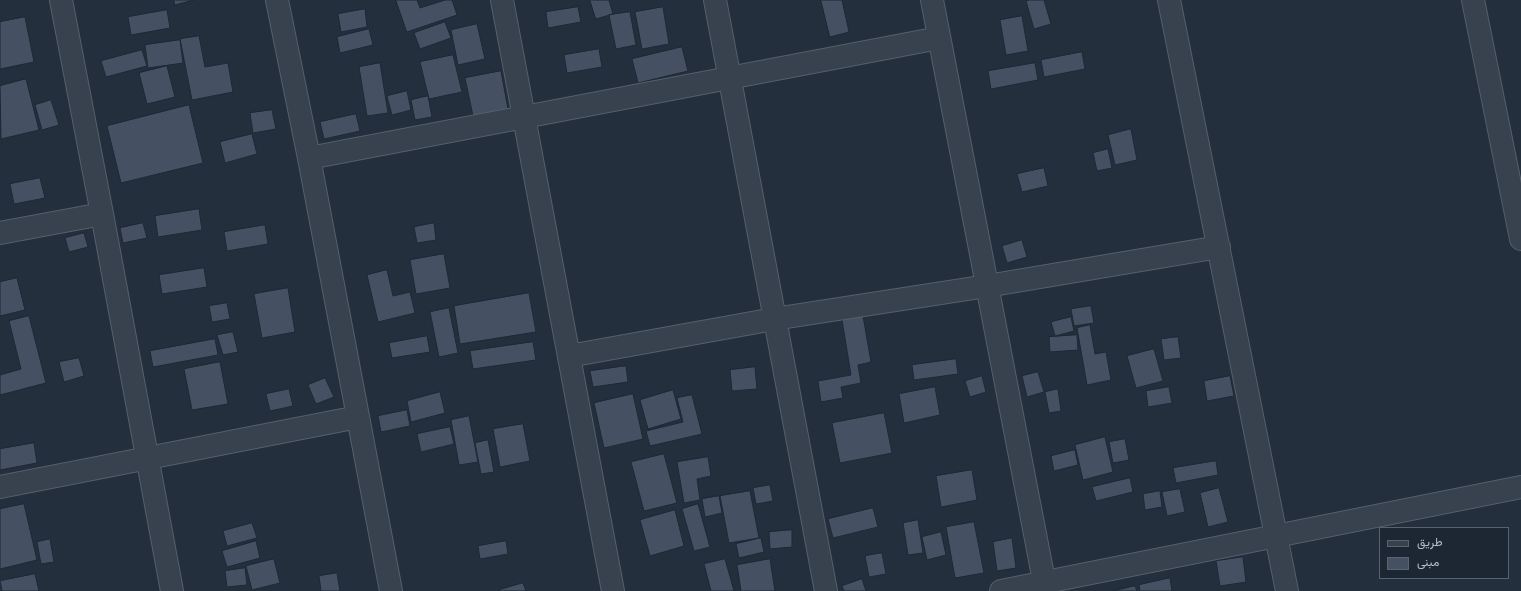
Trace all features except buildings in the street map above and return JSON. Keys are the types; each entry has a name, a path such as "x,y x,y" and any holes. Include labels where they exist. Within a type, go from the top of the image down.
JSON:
{"street":[{"path":"60,0 102,214 172,591"},
{"path":"277,0 309,158 391,591"},
{"path":"502,0 613,591"},
{"path":"715,0 826,591"},
{"path":"932,0 1045,587"},
{"path":"1169,0 1287,591"},
{"path":"1473,0 1521,239"},
{"path":"309,158 939,38"},
{"path":"0,233 102,214"},
{"path":"569,356 774,319 987,286 1219,247"},
{"path":"0,487 358,417"},
{"path":"1001,591 1045,587 1276,536 1521,487"}]}
